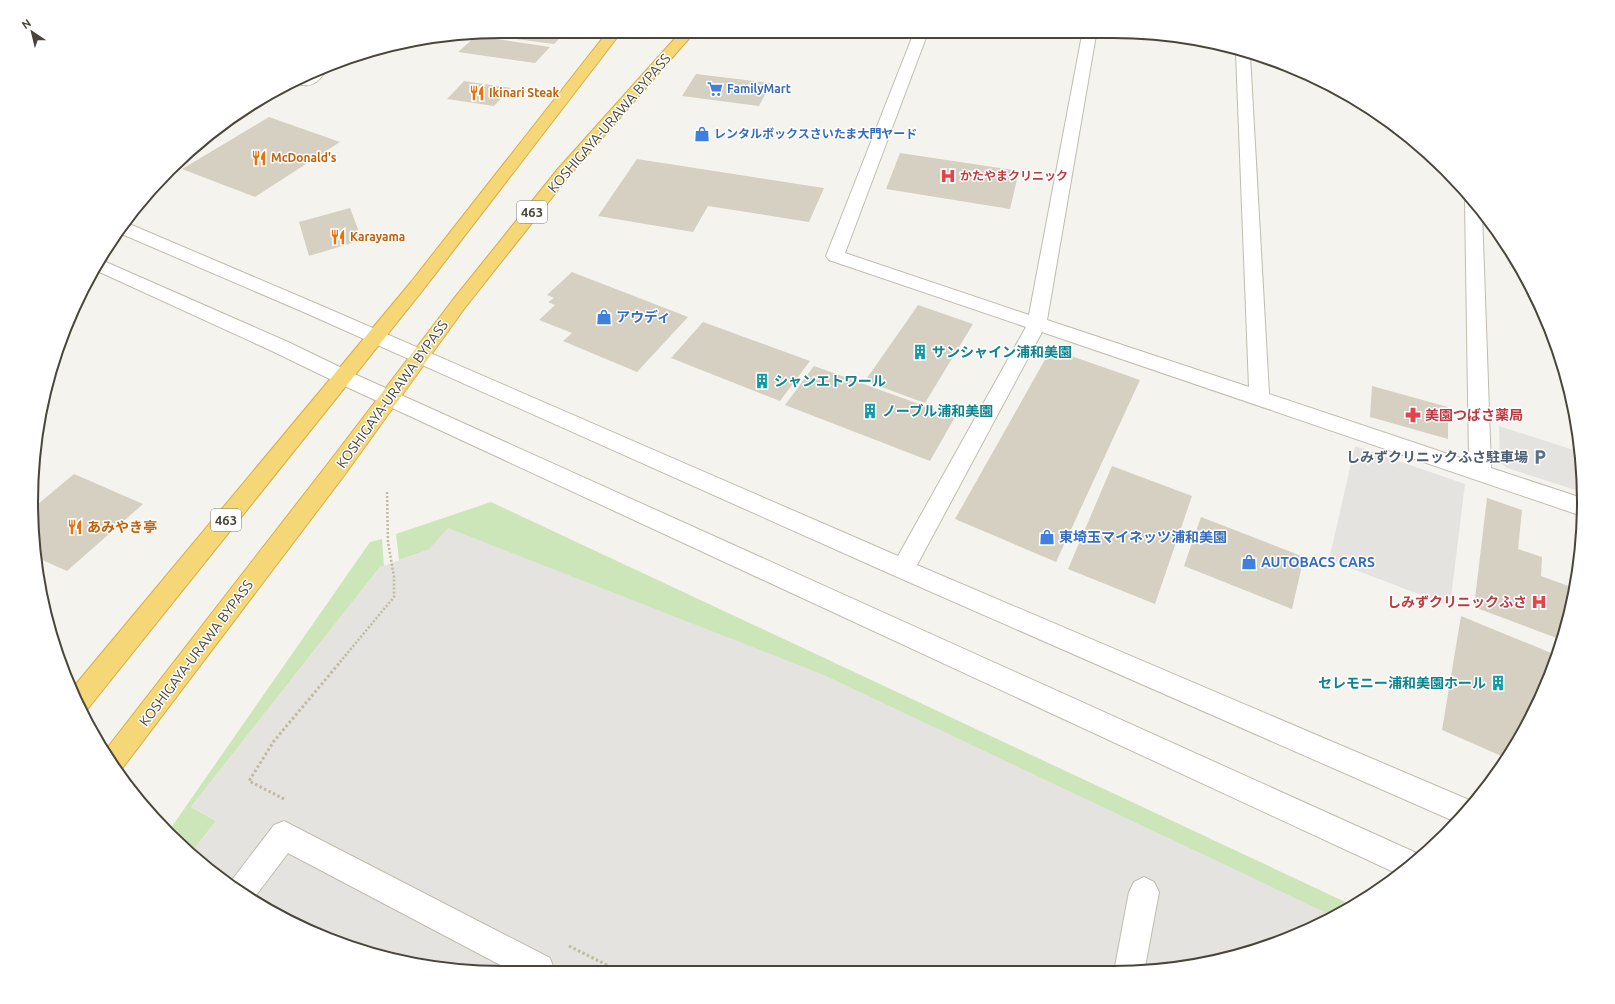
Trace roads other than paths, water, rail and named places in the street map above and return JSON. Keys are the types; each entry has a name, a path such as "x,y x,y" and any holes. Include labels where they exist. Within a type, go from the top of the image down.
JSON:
{"highway":[{"name":"463","path":"81,697 376,338 610,38"},
{"name":"KOSHIGAYA-URAWA BYPASS","path":"115,759 390,398 458,305 563,173 682,38"}],"street":[{"path":"919,38 835,256 1577,505"},
{"path":"902,569 1037,324 1088,38"},
{"path":"1243,57 1259,398"},
{"path":"1473,210 1480,473"},
{"path":"127,230 315,310 420,358 902,569 1460,810"},
{"path":"102,267 281,347 343,377 1405,862"},
{"path":"244,888 284,835 533,966"},
{"path":"1130,965 1144,892"}],"place":[{"name":"FamilyMart","path":"715,89"},
{"name":"Ikinari Steak","path":"477,93"},
{"name":"レンタルボックスさいたま大門ヤード","path":"702,134"},
{"name":"McDonald's","path":"259,158"},
{"name":"かたやまクリニック","path":"948,176"},
{"name":"Karayama","path":"338,237"},
{"name":"アウディ","path":"604,317"},
{"name":"サンシャイン浦和美園","path":"920,352"},
{"name":"シャンエトワール","path":"762,381"},
{"name":"ノーブル浦和美園","path":"870,411"},
{"name":"美園つばさ薬局","path":"1413,415"},
{"name":"しみずクリニックふさ駐車場","path":"1540,457"},
{"name":"あみやき亭","path":"75,527"},
{"name":"東埼玉マイネッツ浦和美園","path":"1047,537"},
{"name":"AUTOBACS CARS","path":"1249,562"},
{"name":"しみずクリニックふさ","path":"1539,602"},
{"name":"セレモニー浦和美園ホール","path":"1498,683"}]}
